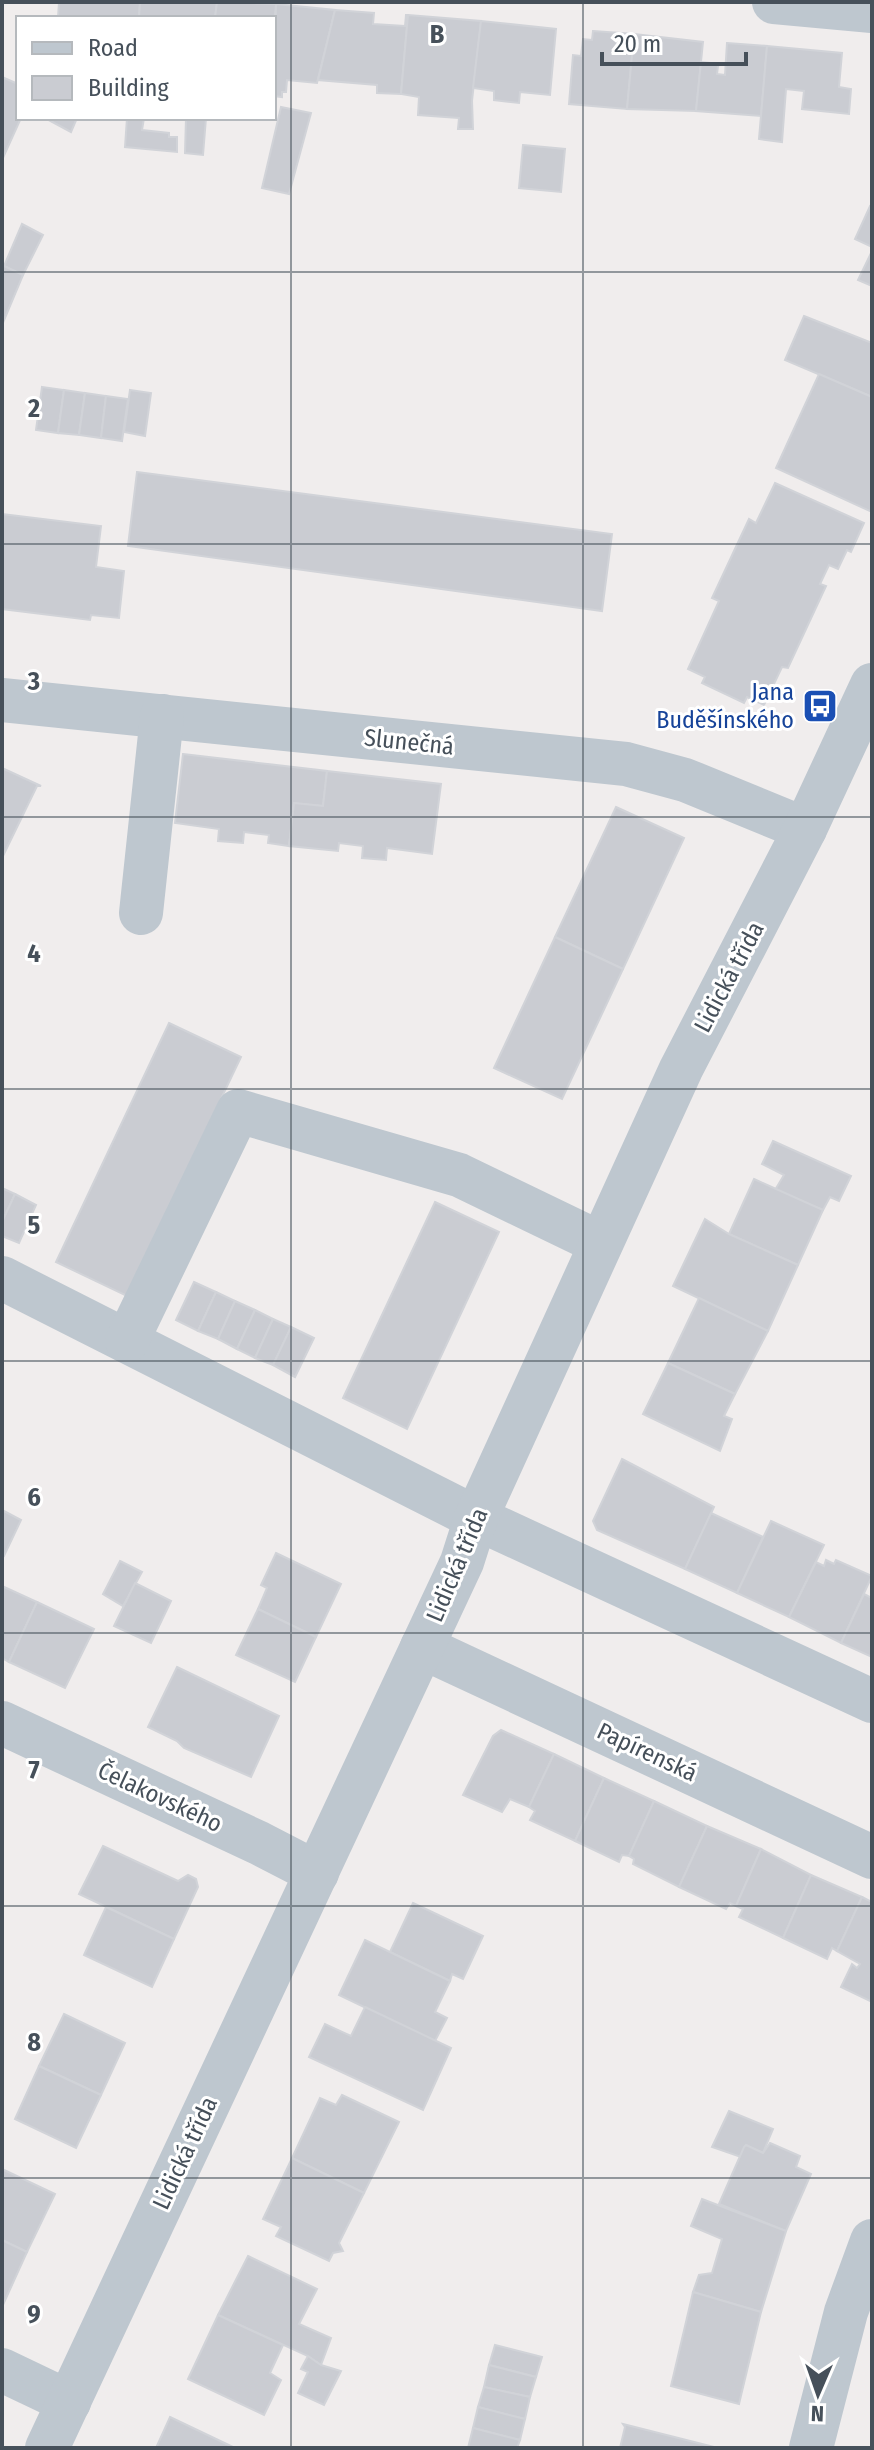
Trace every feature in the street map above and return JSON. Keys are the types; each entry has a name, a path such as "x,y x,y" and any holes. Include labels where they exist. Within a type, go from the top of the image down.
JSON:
{"street":[{"path":"774,2 872,11"},
{"name":"Lidická třída","path":"47,2448 462,1562 476,1518 681,1069 805,829 872,685"},
{"name":"Slunečná","path":"2,700 626,764 685,780 805,829"},
{"path":"141,913 162,716"},
{"path":"127,1341 238,1111 459,1175 600,1243"},
{"path":"2,1278 476,1518 872,1701"},
{"name":"Papírenská","path":"422,1647 872,1857"},
{"name":"Čelakovského","path":"2,1723 317,1873"},
{"path":"811,2448 846,2312 872,2241"},
{"path":"2,2370 69,2402"}],"building":[{"path":"59,2 140,2 139,16 58,16"},
{"path":"140,2 217,2 215,16 139,16"},
{"path":"217,2 276,4 275,16 215,16"},
{"path":"276,4 335,10 317,83 287,80 286,92 282,92 282,97 276,96"},
{"path":"335,10 374,13 373,24 405,26 408,15 401,94 377,93 377,85 318,80"},
{"path":"408,15 481,21 472,101 473,129 458,129 459,118 418,115 419,97 401,94"},
{"path":"481,21 556,29 550,95 520,92 519,103 494,100 494,91 473,88"},
{"path":"593,31 634,34 627,109 569,104 573,55 581,56 583,39 592,40"},
{"path":"634,34 703,42 696,111 627,109"},
{"path":"727,43 767,46 761,116 696,111 701,62 721,64 717,74 725,75"},
{"path":"767,46 842,53 839,87 851,89 849,114 802,109 804,91 786,89 782,142 759,139"},
{"path":"2,77 16,83 16,120 20,120 2,160"},
{"path":"281,107 311,113 289,194 262,188"},
{"path":"49,120 76,120 71,132"},
{"path":"127,120 144,120 142,130 177,137 177,152 125,147"},
{"path":"186,120 206,120 203,155 185,153"},
{"path":"523,145 565,149 561,192 519,188"},
{"path":"872,207 872,247 855,239"},
{"path":"22,224 43,235 23,275 4,266"},
{"path":"872,251 872,286 858,280"},
{"path":"2,265 23,275 2,325"},
{"path":"804,316 872,343 872,397 785,360"},
{"path":"819,374 872,397 872,512 776,468"},
{"path":"42,387 64,390 58,433 36,430"},
{"path":"64,390 85,393 79,435 58,433"},
{"path":"130,390 151,393 145,436 124,432"},
{"path":"85,393 106,396 101,438 79,435"},
{"path":"106,396 128,399 122,441 101,438"},
{"path":"137,472 612,534 602,611 128,546"},
{"path":"775,483 864,523 851,552 847,550 838,569 829,565 820,584 826,586 788,668 782,667 764,705 747,697 744,703 702,683 705,677 688,669 719,601 712,598 749,519 756,523"},
{"path":"2,514 101,526 96,567 124,571 119,618 91,615 90,620 2,609"},
{"path":"183,754 327,771 323,806 294,803 289,846 268,843 269,835 244,832 243,843 218,841 219,829 175,823"},
{"path":"2,768 41,786 37,786 2,858"},
{"path":"327,771 441,784 432,854 387,848 386,860 362,858 363,846 339,843 338,851 289,846 294,803 323,806"},
{"path":"616,807 684,838 623,969 555,937"},
{"path":"555,937 623,969 562,1099 494,1068"},
{"path":"169,1023 241,1057 127,1296 56,1262"},
{"path":"773,1141 851,1176 839,1201 830,1197 823,1210 775,1190 784,1175 762,1164"},
{"path":"754,1179 823,1210 798,1265 729,1234"},
{"path":"2,1188 15,1194 2,1222"},
{"path":"15,1194 36,1205 19,1243 2,1236 2,1222"},
{"path":"435,1202 499,1232 407,1429 343,1398"},
{"path":"705,1219 729,1234 798,1265 768,1331 673,1286"},
{"path":"194,1282 216,1292 198,1331 176,1320"},
{"path":"216,1292 235,1301 218,1339 198,1331"},
{"path":"699,1298 768,1331 735,1394 668,1363"},
{"path":"235,1301 255,1310 237,1349 218,1339"},
{"path":"255,1310 273,1319 255,1358 237,1349"},
{"path":"273,1319 291,1327 273,1365 255,1358"},
{"path":"291,1327 314,1338 295,1377 273,1365"},
{"path":"668,1363 735,1394 724,1416 732,1419 720,1451 643,1414"},
{"path":"622,1459 714,1507 685,1569 597,1530 593,1521"},
{"path":"2,1510 21,1520 4,1556 2,1555"},
{"path":"711,1513 763,1537 737,1593 685,1569"},
{"path":"771,1521 824,1545 789,1617 737,1593"},
{"path":"276,1553 341,1584 316,1637 258,1609 267,1588 261,1585"},
{"path":"826,1560 834,1564 836,1560 872,1576 841,1643 789,1617 816,1562 824,1566"},
{"path":"120,1561 142,1572 123,1606 103,1594"},
{"path":"135,1583 171,1601 151,1643 114,1626"},
{"path":"2,1586 37,1602 9,1662 2,1658"},
{"path":"864,1594 872,1598 872,1657 841,1643"},
{"path":"37,1602 94,1629 65,1688 9,1662"},
{"path":"258,1609 316,1637 295,1682 236,1655"},
{"path":"177,1667 279,1716 251,1777 184,1748 177,1741 148,1727"},
{"path":"501,1730 554,1754 529,1807 510,1799 502,1812 463,1795 493,1736"},
{"path":"554,1754 604,1778 575,1841 530,1820 535,1811 529,1807"},
{"path":"604,1778 654,1801 629,1856 622,1855 619,1862 575,1841"},
{"path":"654,1801 707,1826 679,1887 633,1864 634,1859 629,1856"},
{"path":"707,1826 761,1849 736,1906 730,1903 726,1909 679,1887"},
{"path":"103,1846 178,1881 188,1875 196,1879 198,1887 174,1939 79,1894"},
{"path":"761,1849 811,1875 783,1938 739,1917 743,1909 736,1906"},
{"path":"811,1875 862,1897 837,1951 832,1948 827,1959 783,1938"},
{"path":"862,1897 872,1902 872,2002 841,1987 852,1964 857,1968 860,1964 837,1951"},
{"path":"413,1903 483,1936 463,1979 452,1974 450,1981 390,1952"},
{"path":"106,1907 174,1939 152,1987 84,1955"},
{"path":"365,1940 450,1981 435,2012 447,2018 435,2041 339,1995"},
{"path":"365,2007 451,2048 423,2110 309,2057 325,2024 351,2036"},
{"path":"64,2014 125,2043 101,2095 39,2066"},
{"path":"39,2066 101,2095 76,2148 15,2119"},
{"path":"342,2095 399,2122 364,2193 292,2158 320,2098 336,2105"},
{"path":"729,2111 773,2129 763,2153 746,2145 741,2157 712,2147"},
{"path":"770,2143 800,2156 796,2167 811,2174 786,2231 719,2204 744,2147 746,2145 763,2153"},
{"path":"292,2158 364,2193 339,2243 343,2251 333,2253 329,2261 276,2236 281,2227 263,2219"},
{"path":"2,2169 55,2194 27,2252 2,2240"},
{"path":"702,2199 786,2231 761,2312 693,2292 699,2275 712,2273 722,2239 691,2226"},
{"path":"2,2240 27,2252 2,2307"},
{"path":"248,2256 317,2289 299,2324 331,2338 321,2365 308,2356 218,2315"},
{"path":"693,2292 761,2312 739,2404 671,2386"},
{"path":"218,2315 283,2345 270,2373 281,2380 264,2415 188,2379"},
{"path":"495,2345 542,2357 536,2377 489,2365"},
{"path":"308,2356 321,2365 341,2371 324,2405 298,2393 308,2372 301,2369"},
{"path":"489,2365 536,2377 530,2397 484,2387"},
{"path":"484,2387 530,2397 525,2419 478,2407"},
{"path":"478,2407 525,2419 520,2440 473,2428"},
{"path":"170,2417 235,2448 156,2448"},
{"path":"623,2424 714,2447 620,2448"},
{"path":"473,2428 520,2440 517,2448 468,2448"}],"place":[{"name":"Jana Buděšínského","path":"820,706"}]}
